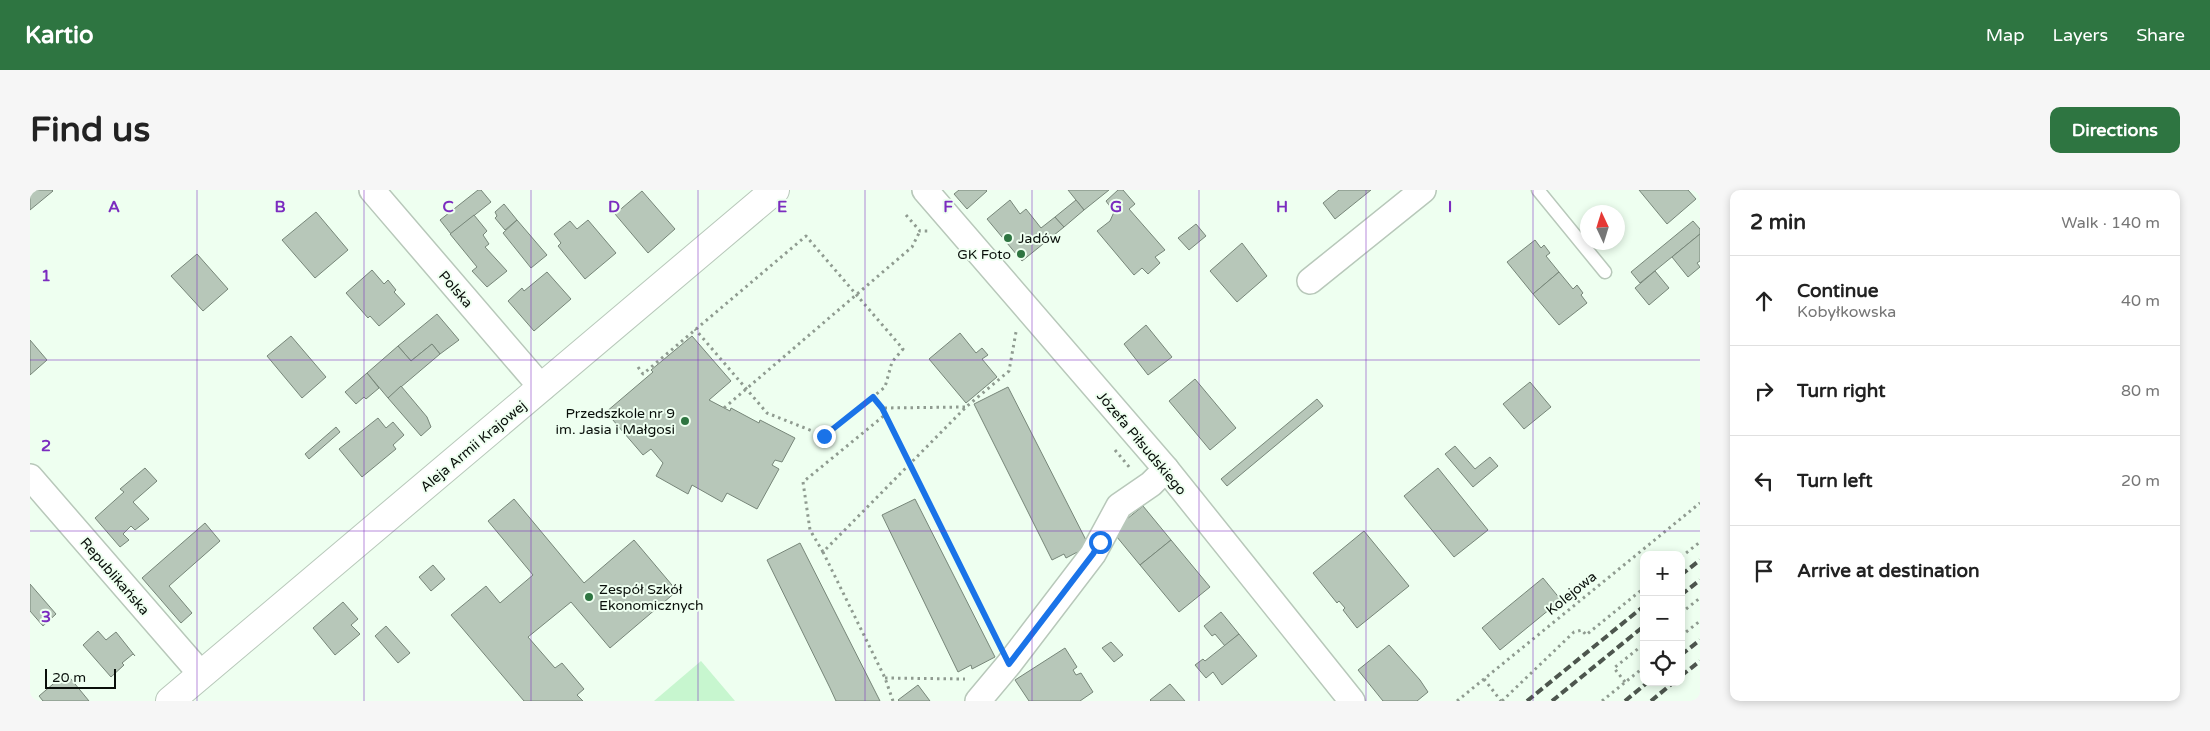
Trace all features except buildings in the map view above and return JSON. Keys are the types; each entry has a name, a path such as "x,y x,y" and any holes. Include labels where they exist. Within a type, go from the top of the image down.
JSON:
{"street":[{"name":"Polska","path":"372,190 542,388"},
{"name":"Aleja Armii Krajowej","path":"170,701 775,190"},
{"name":"Józefa Piłsudskiego","path":"925,190 1166,469 1352,701"},
{"path":"1310,281 1422,190"},
{"path":"978,701 1003,672 1093,554 1119,506 1146,488 1166,469"},
{"name":"Republikańska","path":"30,477 201,674"}],"lane":[{"path":"1538,190 1605,272"}],"path":[{"path":"906,215 920,231 934,232"},
{"path":"724,408 912,247 920,231"},
{"path":"638,367 643,374 695,329 806,236 903,349 892,362 885,387 824,436 767,413 695,329"},
{"path":"823,552 966,407 1009,371 1016,330 1022,337"},
{"path":"873,397 886,414 1003,672 886,678"},
{"path":"882,408 966,407"},
{"path":"886,414 803,482 810,530 823,552 886,678 893,701"},
{"path":"1111,446 1146,488"},
{"name":"Kolejowa","path":"1456,701 1700,503"},
{"path":"1685,554 1700,542"},
{"path":"1484,679 1502,701 1574,632 1582,630 1586,635 1640,591"},
{"path":"1685,610 1700,598"},
{"path":"1685,633 1700,621"},
{"path":"1625,682 1614,668 1640,647"},
{"path":"1602,701 1640,670"}],"green space":[{"path":"701,661 735,701 654,701"}],"railway":[{"path":"1685,572 1700,560"},
{"path":"1685,592 1700,580"},
{"path":"1527,701 1640,609"},
{"path":"1552,701 1640,629"},
{"path":"1685,652 1700,640"},
{"path":"1685,673 1700,661"},
{"path":"1625,701 1643,686"},
{"path":"1651,701 1669,686"}],"place":[{"name":"Jadów","path":"1008,238"},
{"name":"GK Foto","path":"1021,254"},
{"name":"Przedszkole nr 9 im. Jasia i Małgosi","path":"685,421"},
{"name":"Zespół Szkół Ekonomicznych","path":"589,597"}],"route":[{"path":"824,436 873,397 882,408 1009,664 1093,554 1100,542"}]}
